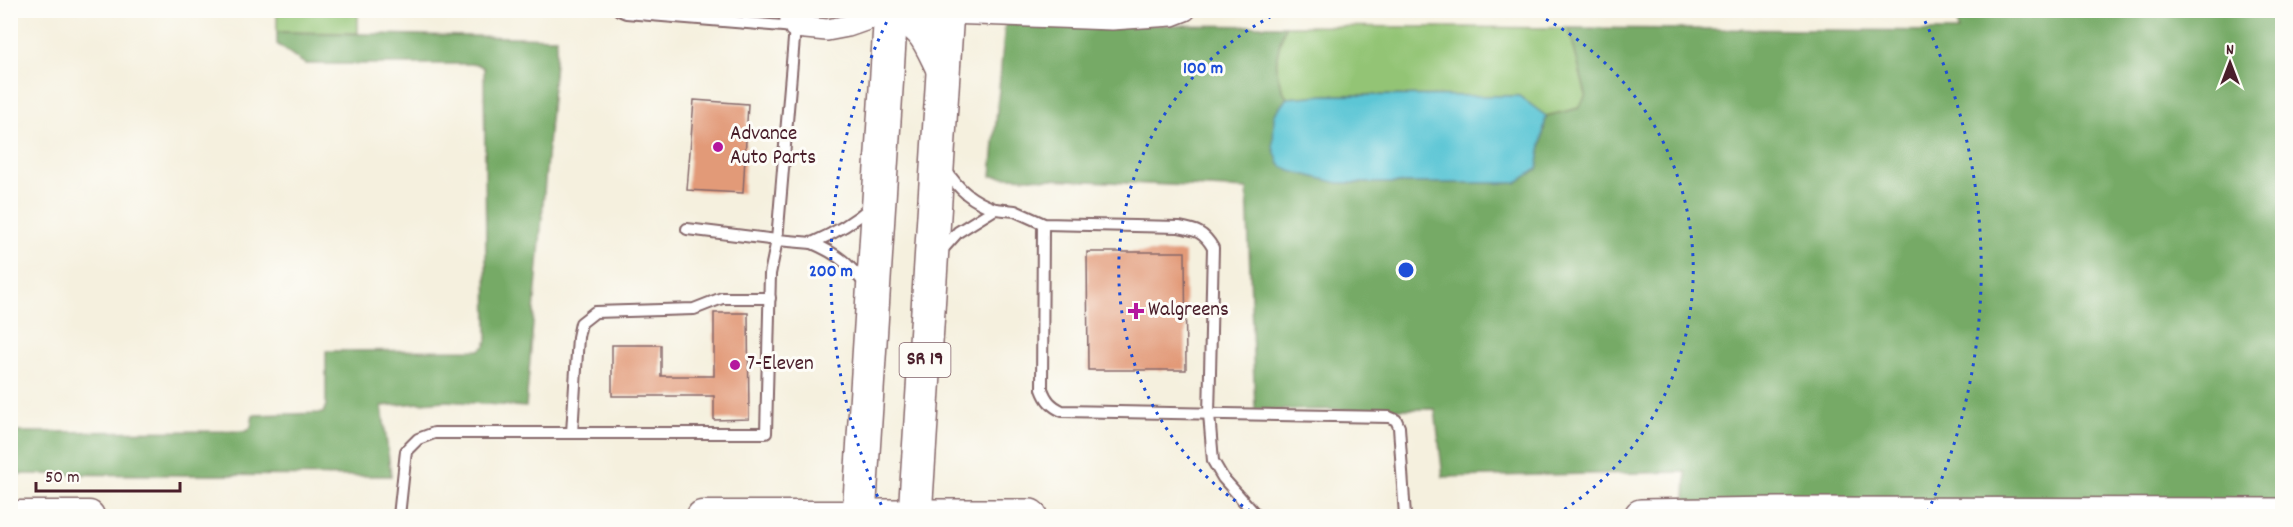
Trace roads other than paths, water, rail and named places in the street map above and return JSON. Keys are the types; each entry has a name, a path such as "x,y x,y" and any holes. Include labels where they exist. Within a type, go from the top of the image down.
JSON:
{"main road":[{"name":"SR 19","path":"859,516 891,11"},
{"path":"891,11 912,20 926,32 944,70"},
{"name":"SR 19","path":"915,516 947,12"},
{"path":"1641,516 2283,515"},
{"path":"10,516 89,516"},
{"path":"702,516 1030,516"}],"street":[{"path":"947,12 1112,19 1172,15 1185,10"},
{"path":"789,21 827,30 848,26 891,11"}],"lane":[{"path":"399,516 406,451 418,439 434,434 766,433 770,274 777,240 789,21 626,13 619,10"},
{"path":"938,159 961,190 980,204 995,209 1015,211 1043,224 1179,226 1197,230 1207,237 1213,248 1209,414 1213,461 1223,478 1257,516"},
{"path":"812,243 852,223 879,200"},
{"path":"932,263 958,232 995,209"},
{"path":"1043,224 1042,389 1053,406 1062,411 1389,417 1396,420 1399,428 1405,516"},
{"path":"687,229 812,243 844,259 873,292"},
{"path":"572,433 578,337 581,323 595,312 694,309 722,298 770,298"}],"water":[{"path":"1326,95 1519,96 1546,116 1537,169 1516,183 1338,183 1290,171 1279,164 1273,147 1274,115 1287,98"}],"place":[{"name":"Advance Auto Parts","path":"718,147"},
{"name":"Walgreens","path":"1136,311"},
{"name":"7-Eleven","path":"735,365"}]}
